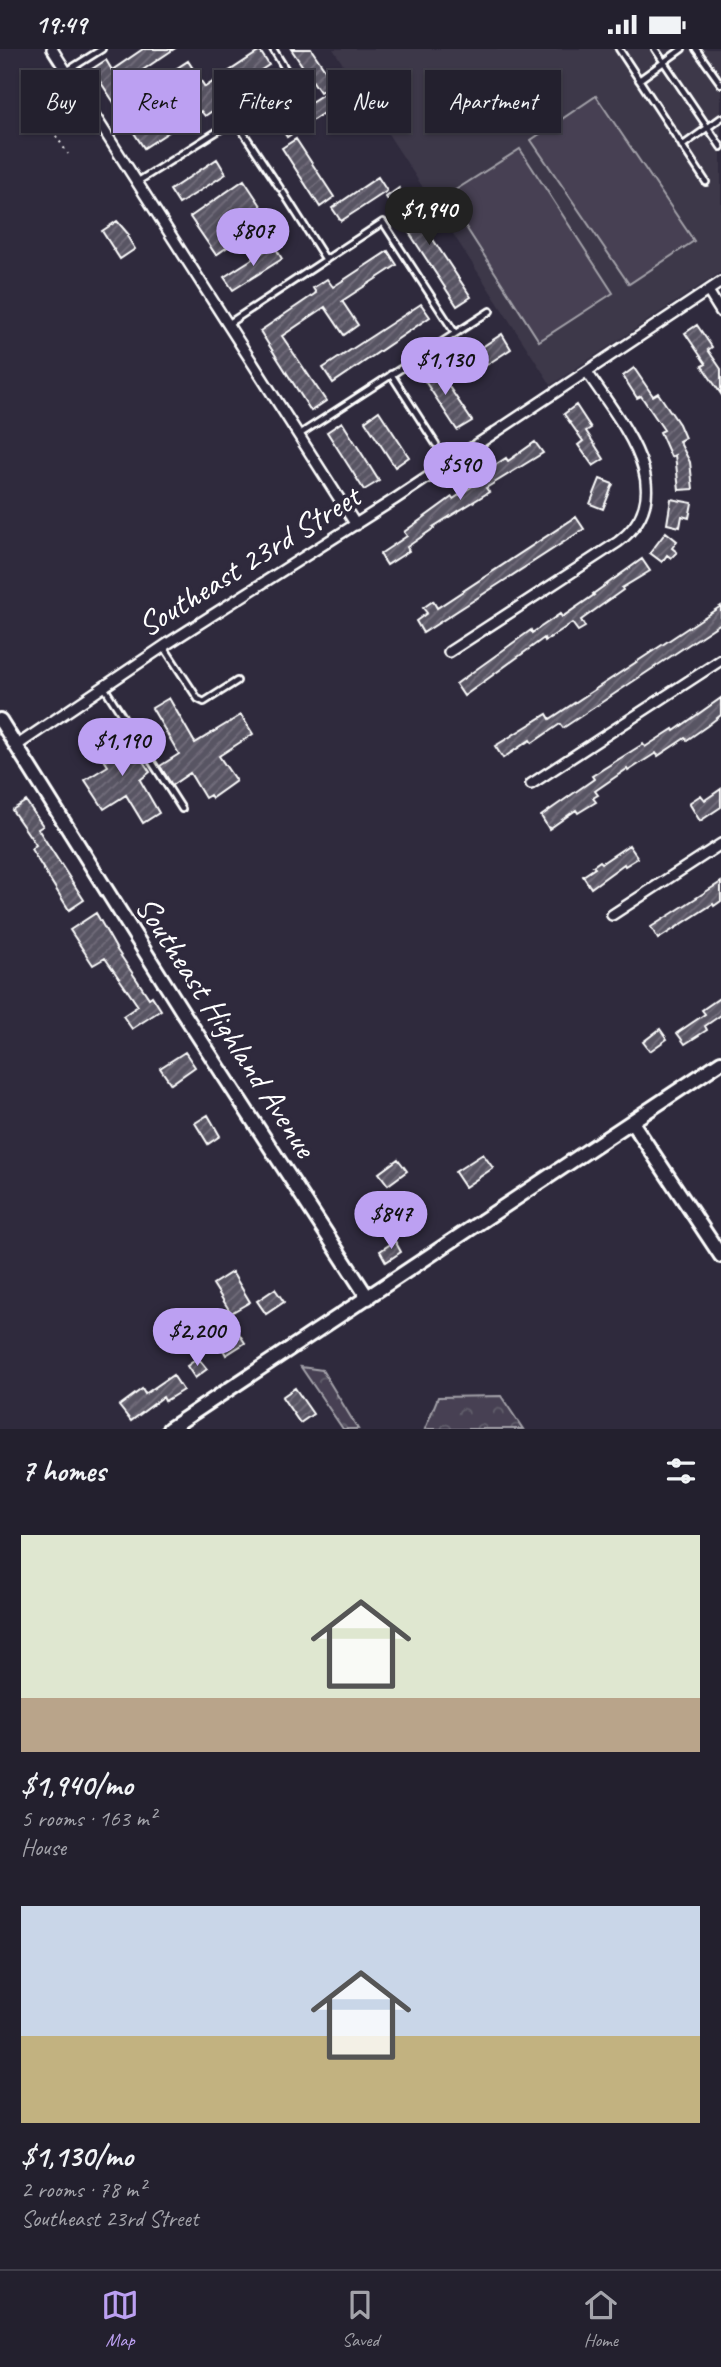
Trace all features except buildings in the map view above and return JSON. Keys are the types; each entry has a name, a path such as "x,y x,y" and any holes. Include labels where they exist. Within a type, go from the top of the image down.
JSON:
{"street":[{"path":"52,49 65,70"},
{"path":"99,123 356,525"},
{"name":"Southeast 23rd Street","path":"16,746 163,646 356,525 721,282"},
{"path":"708,291 721,311"},
{"path":"449,652 625,537 643,512 646,499 645,472 639,451 587,372"},
{"path":"531,784 721,660"},
{"path":"0,720 16,746"},
{"name":"Southeast Highland Avenue","path":"16,746 184,1014 368,1298"},
{"path":"612,915 721,844"},
{"path":"169,1429 721,1062"},
{"path":"632,1122 721,1256"}],"lane":[{"path":"69,70 102,49"},
{"path":"273,49 286,70"},
{"path":"619,49 706,182"},
{"path":"655,49 721,147"},
{"path":"639,81 682,49"},
{"path":"696,49 721,84"},
{"path":"682,146 721,118"},
{"path":"137,182 214,133"},
{"path":"244,133 326,260"},
{"path":"228,324 383,222 455,333"},
{"path":"299,435 490,311"},
{"path":"391,374 436,444"},
{"path":"163,646 198,699 204,702 237,681"},
{"path":"104,686 182,809"}],"path":[{"path":"54,133 68,154"}],"shaded area":[{"path":"333,49 721,49 721,272 551,385 388,133 411,133 411,70 347,70"}],"green space":[{"path":"596,96 694,241 629,284 531,140 541,133 561,133 561,120"},
{"path":"520,149 613,293 539,341 446,196"},
{"path":"301,1367 322,1370 358,1429 343,1429"},
{"path":"501,1396 523,1429 425,1429 438,1397"}]}
